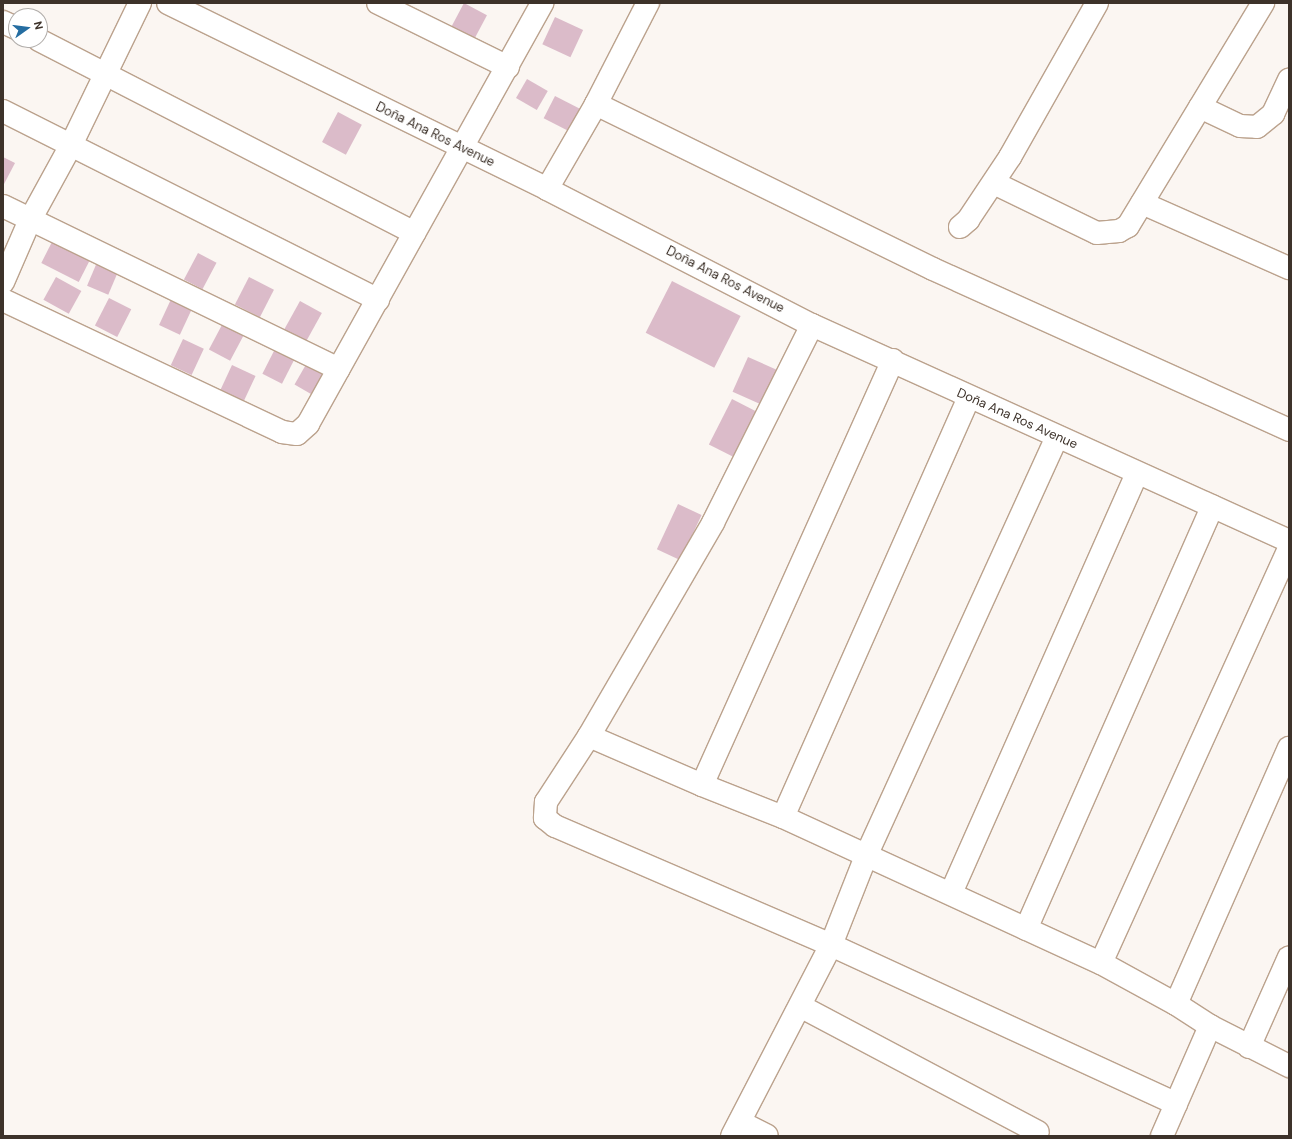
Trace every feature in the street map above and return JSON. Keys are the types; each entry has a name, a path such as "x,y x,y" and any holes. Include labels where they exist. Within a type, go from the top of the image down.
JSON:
{"street":[{"path":"3,282 30,220 71,144 140,3"},
{"name":"Doña Ana Ros Avenue","path":"168,3 547,189 812,325 893,360 969,397 1289,541"},
{"path":"378,3 508,67"},
{"path":"3,300 282,432 297,434 308,424 508,67 542,3"},
{"path":"547,189 596,104 648,3"},
{"path":"960,227 968,220 1010,157 1097,3"},
{"path":"994,183 1097,234 1120,232 1128,226 1263,3"},
{"path":"48,44 414,233"},
{"path":"1200,107 1240,126 1257,127 1273,114 1289,80"},
{"path":"596,104 933,269 1289,430"},
{"path":"3,111 378,300"},
{"path":"1142,202 1289,268"},
{"path":"3,206 339,369"},
{"path":"812,325 713,523 589,736 546,802 545,818 555,826 831,945 1176,1104"},
{"path":"702,785 893,360"},
{"path":"783,817 969,397"},
{"path":"767,1136 736,1129 831,945 866,856 1057,437"},
{"path":"951,893 1137,473"},
{"path":"1026,929 1213,506"},
{"path":"1101,963 1289,548"},
{"path":"589,736 702,785 783,817 1101,963 1176,1004 1210,1026 1289,1066"},
{"path":"1176,1004 1289,748"},
{"path":"1249,1047 1289,957"},
{"path":"800,1006 1038,1132"},
{"path":"1162,1136 1210,1026"}],"building":[{"path":"464,3 487,15 474,40 451,28"},
{"path":"555,17 583,30 570,57 542,44"},
{"path":"527,79 548,91 537,110 516,98"},
{"path":"555,96 585,111 574,134 544,118"},
{"path":"338,112 362,125 346,155 322,142"},
{"path":"3,157 15,163 3,186"},
{"path":"54,238 91,257 79,282 41,263"},
{"path":"198,253 217,263 202,289 184,279"},
{"path":"98,260 119,269 108,295 87,286"},
{"path":"56,277 81,291 69,314 43,300"},
{"path":"249,277 274,290 260,317 235,305"},
{"path":"672,281 741,316 714,368 646,333"},
{"path":"173,295 194,305 180,335 159,325"},
{"path":"109,298 131,309 117,337 95,326"},
{"path":"300,301 322,313 305,343 284,331"},
{"path":"223,323 244,334 230,361 209,349"},
{"path":"183,339 204,349 192,375 171,365"},
{"path":"276,347 296,357 282,384 262,374"},
{"path":"748,357 777,370 762,405 733,392"},
{"path":"308,361 327,372 314,395 294,384"},
{"path":"232,365 256,376 244,401 220,390"},
{"path":"732,399 758,412 735,458 709,444"},
{"path":"678,504 702,515 680,560 657,549"}]}
